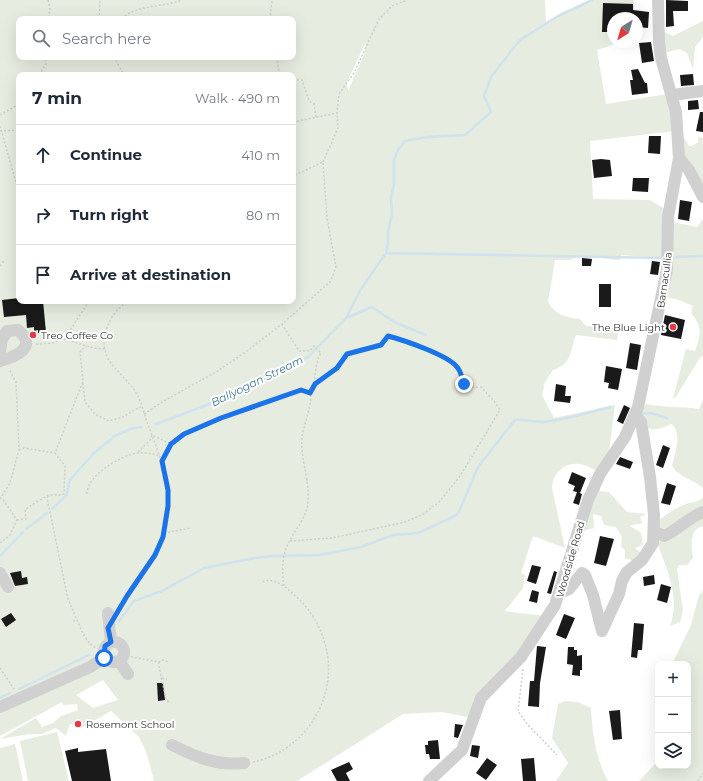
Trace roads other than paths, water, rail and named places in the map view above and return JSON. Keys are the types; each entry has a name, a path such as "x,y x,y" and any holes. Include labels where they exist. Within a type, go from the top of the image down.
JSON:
{"street":[{"name":"Barnacullia","path":"633,420 642,389 667,270 668,217 679,158 677,124 672,95 660,51 658,0"},
{"path":"672,95 703,91"},
{"path":"679,158 689,170 703,197"},
{"path":"0,351 2,340 7,331 18,330 26,339 26,344 16,356 2,364"},
{"path":"560,593 569,589 582,573 585,575 597,607 602,631 619,594 622,581 628,572 646,555 653,544 655,532 645,447 640,422 633,420"},
{"name":"Woodside Road","path":"429,781 462,750 481,698 521,657 556,605 588,500 600,474 625,437 633,420"},
{"path":"655,532 664,536 673,532 684,522 703,512"},
{"path":"0,573 8,587"},
{"path":"108,613 106,650 116,662 124,659"},
{"path":"0,707 90,667 106,650 119,643 123,648 128,674"},
{"path":"172,745 211,762 221,764 244,763"}],"waterway":[{"name":"Ballyogan Stream","path":"156,424 207,405 282,372 308,357 346,318 361,289 386,253 388,232 392,214 391,198 394,184 394,160 398,150 405,141 428,137 465,135 491,112 484,96 491,77 520,40 558,16 592,0"},
{"path":"386,253 664,258"},
{"path":"673,257 703,256"},
{"path":"346,318 372,307 396,323 426,335"},
{"path":"119,621 134,601 162,591 204,568 255,558 319,555 361,547 393,535 418,533 455,516 459,512 478,467 515,420 543,422 552,421 611,407"},
{"path":"640,414 651,413 667,418"},
{"name":"Ballyogan Stream","path":"52,509 67,495 69,481 94,453 115,436 133,428 142,427"},
{"name":"Ballyogan Stream","path":"26,529 47,513"},
{"name":"Ballyogan Stream","path":"0,556 23,532"},
{"path":"19,689 89,655"},
{"path":"0,698 10,693"}],"place":[{"name":"The Blue Light","path":"673,327"},
{"name":"Treo Coffee Co","path":"33,335"},
{"name":"Rosemont School","path":"78,724"}]}
